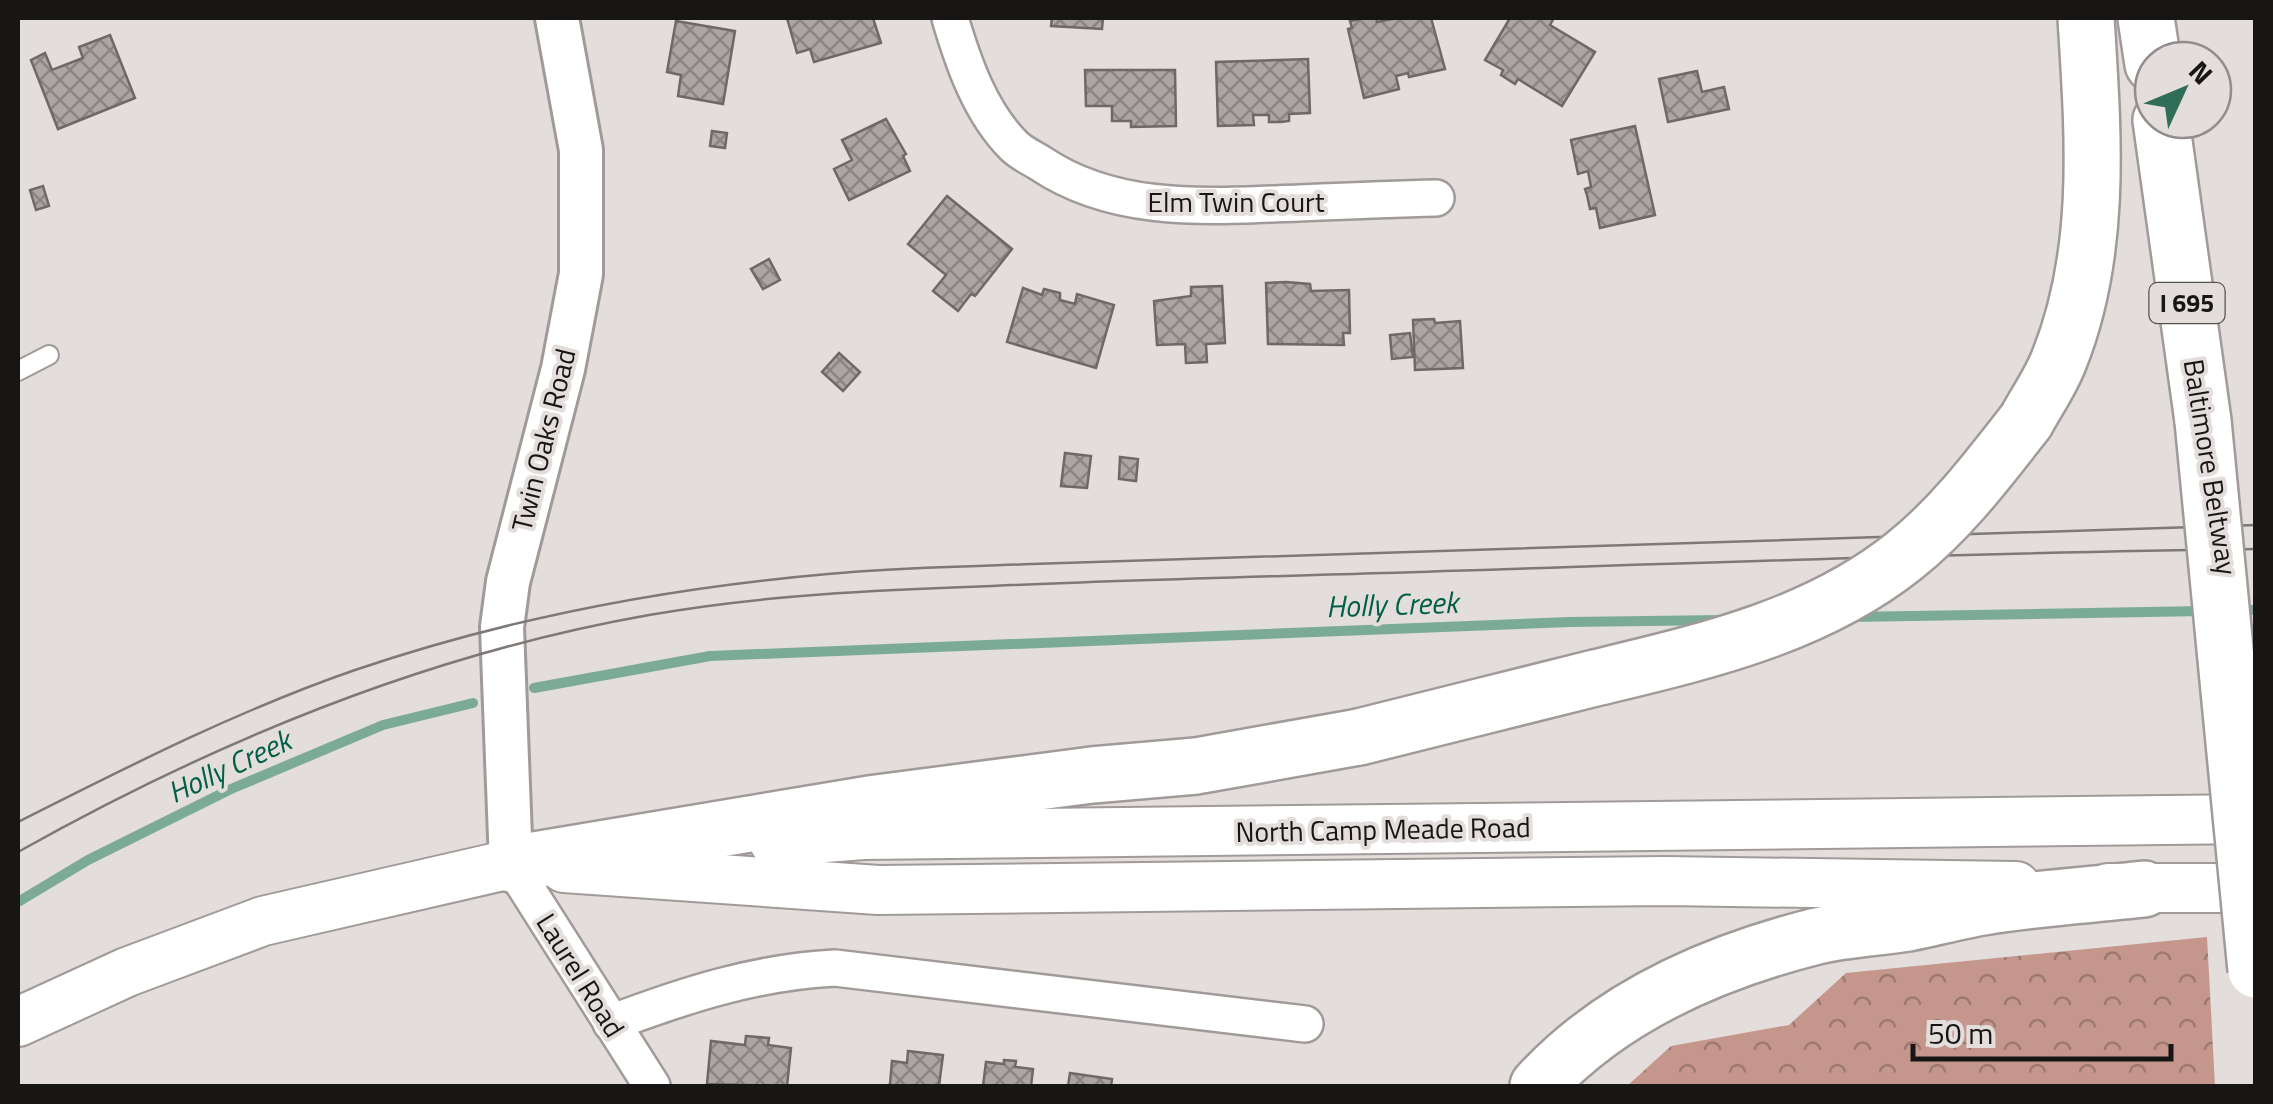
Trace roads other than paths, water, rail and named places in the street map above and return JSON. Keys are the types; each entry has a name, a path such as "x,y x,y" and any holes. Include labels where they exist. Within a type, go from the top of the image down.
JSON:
{"highway":[{"path":"511,864 869,804 1092,775 1196,766 1359,737 1678,658 1786,624 1849,593 1904,556 1967,496 2026,421 2058,363 2072,323 2084,266 2093,196 2086,18"},
{"name":"Baltimore Beltway","path":"2164,140 2256,754"},
{"path":"2203,421 2256,970"},
{"path":"1538,1086 1567,1055 1625,1013 1684,981 1748,957 1820,936 1984,906 2144,888"}],"main road":[{"name":"North Camp Meade Road","path":"18,1022 128,972 263,921 511,864 863,835 2256,819"},
{"name":"North Camp Meade Road","path":"511,864 878,890 1648,882 2256,888"}],"street":[{"name":"Twin Oaks Road","path":"511,864 502,626 508,582 562,369 581,274 581,150 557,18"},
{"name":"Elm Twin Court","path":"950,18 964,66 988,110 1015,146 1055,173 1100,192 1150,204 1222,206 1436,198"},
{"name":"Laurel Road","path":"511,864 652,1086"},
{"path":"611,1023 684,995 745,980 787,971 835,968 1305,1024"}],"lane":[{"path":"18,371 49,356"}],"waterway":[{"name":"Holly Creek","path":"2236,610 2256,610"},
{"name":"Holly Creek","path":"1851,617 2204,611"},
{"name":"Holly Creek","path":"534,688 710,656 1569,622 1724,620"},
{"name":"Holly Creek","path":"18,902 88,860 231,789 383,725 473,703"}],"tram line":[{"path":"18,822 226,721 355,670 529,620 648,597 768,580 930,568 2256,525"},
{"path":"18,852 245,739 403,678 566,632 692,608 863,592 1090,582 2256,549"}]}
